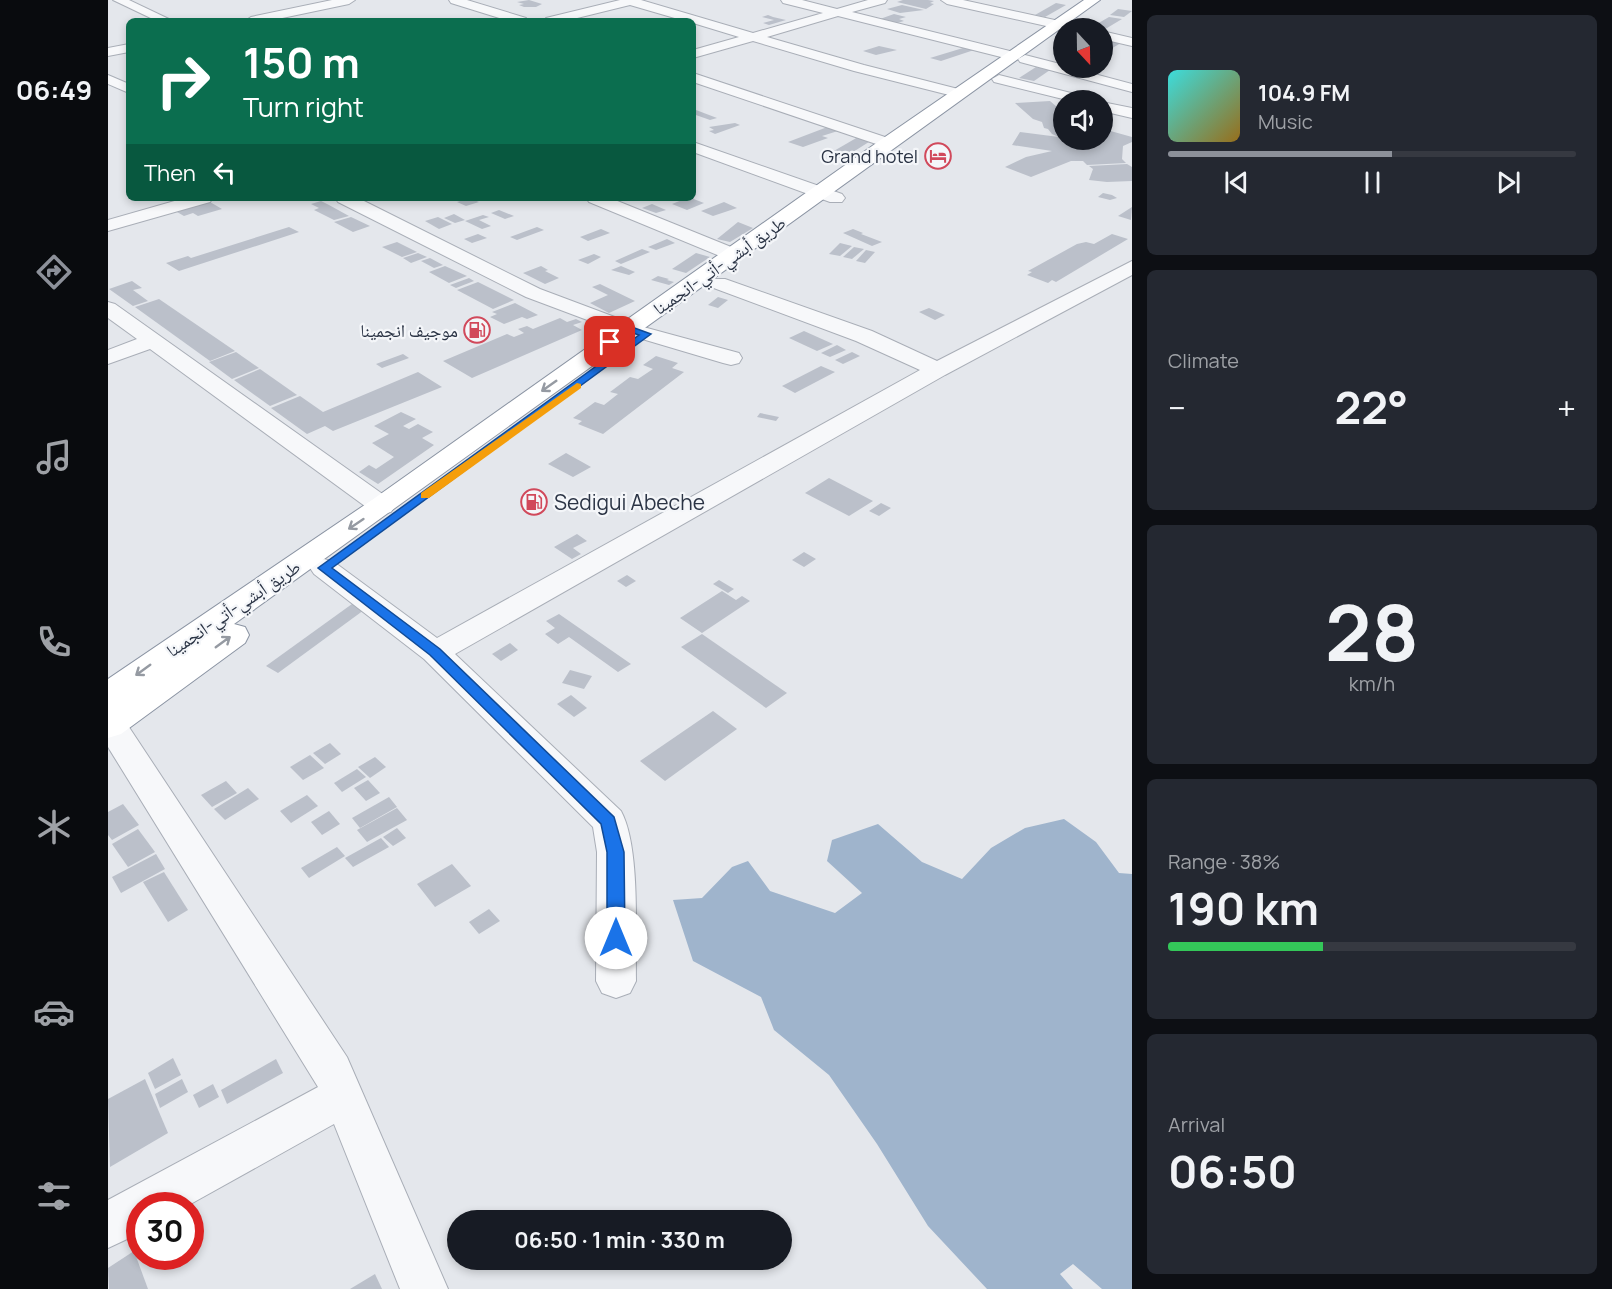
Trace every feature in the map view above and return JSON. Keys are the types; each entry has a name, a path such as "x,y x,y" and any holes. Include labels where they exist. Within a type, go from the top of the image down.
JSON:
{"highway":[{"path":"1079,18 1101,1"},
{"path":"109,716 324,568 509,425 638,332 718,283 828,195 999,79 1019,58 1053,36"},
{"name":"طريق أبشي-أتي-انجمينا","path":"638,332 734,255 828,195 888,142 1019,58"},
{"name":"طريق أبشي-أتي-انجمينا","path":"109,716 382,506 509,425"}],"street":[{"path":"108,8 123,2 147,0"},
{"path":"265,18 349,0"},
{"path":"455,0 512,18"},
{"path":"562,18 631,0 688,18"},
{"path":"787,0 1132,88"},
{"path":"696,53 881,0"},
{"path":"947,0 1053,25"},
{"path":"123,2 160,18"},
{"path":"308,9 328,16"},
{"path":"696,20 749,37 961,94"},
{"path":"1113,38 1132,42"},
{"path":"108,52 126,49"},
{"path":"696,78 888,142"},
{"path":"108,79 126,88"},
{"path":"999,79 1053,93"},
{"path":"1113,109 1132,113"},
{"path":"696,148 828,195"},
{"path":"108,226 194,201"},
{"path":"350,201 533,293 638,332 731,358"},
{"path":"602,201 734,255"},
{"path":"435,652 938,370 1132,267"},
{"path":"718,283 864,336 938,370"},
{"path":"108,308 382,506"},
{"path":"108,357 154,340"},
{"path":"324,568 435,652 609,821 615,852 616,981"},
{"path":"109,716 332,1071 424,1289"},
{"path":"168,1192 344,1096"},
{"path":"108,1225 126,1215"}],"water":[{"path":"1064,819 1096,842 1119,873 1132,874 1132,1289 1102,1289 1073,1264 1060,1274 1073,1289 987,1289 928,1226 877,1144 829,1075 774,1030 761,997 693,961 673,900 702,898 732,867 748,861 770,891 835,913 862,893 827,861 832,840 878,824 922,862 962,879 991,848 1025,828"}],"building":[{"path":"529,0 542,4 536,7 524,7 519,5 524,4 517,2"},
{"path":"928,0 934,1 930,3 934,4 926,9 897,2"},
{"path":"1056,3 1066,5 1045,17 1035,15"},
{"path":"902,5 924,10 900,13 887,9"},
{"path":"1118,9 1132,11 1124,17 1110,15"},
{"path":"894,14 906,17 899,19 904,21 897,23 880,19"},
{"path":"768,15 786,20 769,25 763,23 774,20 762,17"},
{"path":"1109,17 1122,19 1113,24 1113,18 1107,18"},
{"path":"1113,41 1121,43 1113,48"},
{"path":"879,46 897,50 876,55 863,51"},
{"path":"963,48 974,50 941,61 930,58"},
{"path":"1036,67 1050,70 1034,81 1019,78"},
{"path":"1050,101 1053,104 1053,134 1044,128 1042,122 1033,119 1015,103"},
{"path":"696,110 717,118 710,120 696,115"},
{"path":"735,123 740,125 715,134 709,131 714,130 709,127"},
{"path":"830,126 841,130 822,136 828,138 803,147 788,142"},
{"path":"1020,132 1053,136 1053,150 1113,150 1113,132 1132,137 1132,142 1123,146 1122,159 1126,163 1087,165 1083,161 1071,161 1031,177 1005,167 1026,157 1052,151 1012,145"},
{"path":"858,137 872,140 842,159 827,155"},
{"path":"1127,164 1132,167 1132,181 1089,180 1093,169 1089,166"},
{"path":"1103,193 1117,198 1110,200 1098,197"},
{"path":"696,200 704,203 687,210 672,204"},
{"path":"321,201 349,216 334,220 314,210 319,208 311,204"},
{"path":"476,201 479,202 466,206 457,202"},
{"path":"210,202 222,209 198,216 193,213 184,216 177,212"},
{"path":"724,202 737,208 713,216 701,211"},
{"path":"652,204 666,210 656,213 642,208"},
{"path":"1132,207 1131,220 1118,216"},
{"path":"499,210 514,216 505,219 491,213"},
{"path":"454,214 465,220 455,223 444,218"},
{"path":"483,215 489,217 479,220 491,226 482,229 465,221"},
{"path":"351,217 370,226 353,232 334,222"},
{"path":"438,217 452,224 439,229 425,221"},
{"path":"738,222 753,228 730,242 717,239"},
{"path":"289,227 299,232 179,271 166,263 188,256 191,258"},
{"path":"537,227 544,230 517,240 510,237"},
{"path":"601,229 610,233 588,241 580,237"},
{"path":"853,229 882,242 872,246 843,233"},
{"path":"478,234 487,238 472,243 464,239"},
{"path":"1112,234 1128,239 1056,282 1052,280 1048,283 1027,275 1032,272 1028,271 1077,244 1086,242 1094,244"},
{"path":"667,239 675,243 656,250 648,247"},
{"path":"397,242 417,252 402,257 382,247"},
{"path":"840,243 852,246 840,256 829,254"},
{"path":"854,247 864,249 852,259 843,257"},
{"path":"642,249 650,252 621,264 615,261"},
{"path":"866,250 875,252 865,263 856,261"},
{"path":"418,253 427,257 411,263 403,258"},
{"path":"696,253 710,257 686,273 672,269"},
{"path":"594,254 601,257 588,264 578,260"},
{"path":"430,258 443,265 434,268 421,261"},
{"path":"445,266 467,276 449,283 429,272"},
{"path":"541,266 548,270 545,271 559,278 545,284 523,273"},
{"path":"621,266 635,272 629,275 611,270"},
{"path":"658,276 674,282 669,285 651,280"},
{"path":"469,278 474,281 456,288 450,285"},
{"path":"132,281 142,288 133,290 148,301 133,306 109,289"},
{"path":"478,282 514,300 493,309 457,290"},
{"path":"600,284 635,301 609,313 590,303 608,295 592,287"},
{"path":"718,297 728,300 718,308 708,305"},
{"path":"159,299 235,351 210,361 135,307"},
{"path":"515,303 538,315 527,319 522,317 504,324 490,317 497,314 492,312"},
{"path":"929,308 945,315 935,320 919,312"},
{"path":"560,318 567,322 576,319 582,322 573,325 582,330 472,378 443,361 507,334 514,337 524,333 518,329 527,326 533,329"},
{"path":"804,331 833,344 817,351 789,338"},
{"path":"837,345 846,350 830,357 821,353"},
{"path":"236,352 259,368 232,379 209,362"},
{"path":"852,352 860,356 843,364 835,360"},
{"path":"403,354 409,358 382,368 376,364"},
{"path":"656,356 678,363 672,368 684,372 603,434 578,424 582,421 573,418 595,402 604,405 618,394 610,392 630,377 638,379 653,369 643,365"},
{"path":"821,366 835,372 795,393 782,386"},
{"path":"260,369 297,395 270,406 234,380"},
{"path":"418,372 442,387 333,431 325,426 307,434 271,408 300,396 323,412"},
{"path":"401,412 416,419 403,426 409,429 418,424 433,432 422,438 434,445 378,484 359,472 369,465 376,469 394,457 372,443 389,434 374,426"},
{"path":"760,413 779,417 776,421 757,417"},
{"path":"566,453 591,467 573,477 548,464"},
{"path":"829,478 873,501 849,516 805,493"},
{"path":"881,503 891,508 879,516 869,511"},
{"path":"577,534 587,541 573,548 581,554 572,559 554,547"},
{"path":"804,552 816,559 804,567 792,560"},
{"path":"627,575 636,581 626,587 617,581"},
{"path":"719,580 734,589 728,593 713,584"},
{"path":"722,591 736,600 742,596 750,601 702,633 680,618"},
{"path":"352,604 364,610 278,673 266,666"},
{"path":"559,614 631,664 618,672 569,637 558,644 545,634 555,628 546,621"},
{"path":"702,634 787,693 766,708 681,647"},
{"path":"510,643 518,650 501,661 492,654"},
{"path":"570,670 592,676 584,689 562,683"},
{"path":"571,695 587,708 574,717 557,704"},
{"path":"713,711 737,729 665,781 640,761"},
{"path":"330,743 341,754 325,764 313,753"},
{"path":"310,755 324,768 303,780 290,767"},
{"path":"375,757 386,767 370,778 358,767"},
{"path":"357,769 366,777 342,792 334,783"},
{"path":"368,780 380,793 366,801 354,788"},
{"path":"226,781 237,793 212,807 201,795"},
{"path":"248,788 259,799 225,820 214,809"},
{"path":"307,795 318,806 291,823 280,811"},
{"path":"389,797 397,807 360,828 352,818"},
{"path":"123,804 139,825 112,840 108,835 108,812"},
{"path":"397,808 407,820 367,842 357,830"},
{"path":"329,811 340,824 322,835 311,822"},
{"path":"397,828 406,838 393,846 383,837"},
{"path":"138,829 155,852 128,867 112,844"},
{"path":"381,838 389,847 353,867 345,858"},
{"path":"337,847 345,856 309,878 301,868"},
{"path":"156,854 165,869 121,893 112,877"},
{"path":"452,864 471,886 435,907 417,884"},
{"path":"164,872 188,910 168,922 143,882"},
{"path":"489,909 500,921 479,934 469,922"},
{"path":"173,1058 181,1075 155,1089 148,1073"},
{"path":"276,1059 283,1073 227,1104 221,1090"},
{"path":"145,1079 168,1133 110,1167 108,1099"},
{"path":"182,1079 188,1092 160,1108 155,1094"},
{"path":"213,1084 219,1097 199,1108 193,1095"},
{"path":"126,1256 126,1270 141,1270 148,1289 109,1289 108,1268"},
{"path":"375,1274 382,1289 350,1289"}],"slow traffic":[{"path":"425,496 577,386"}],"place":[{"name":"Grand hotel","path":"938,156"},
{"name":"موجيف انجمينا","path":"477,330"},
{"name":"Sedigui Abeche","path":"534,502"}],"route":[{"path":"610,342 629,329 647,334 519,429 324,568 435,652 609,821 615,852 616,938"}]}
